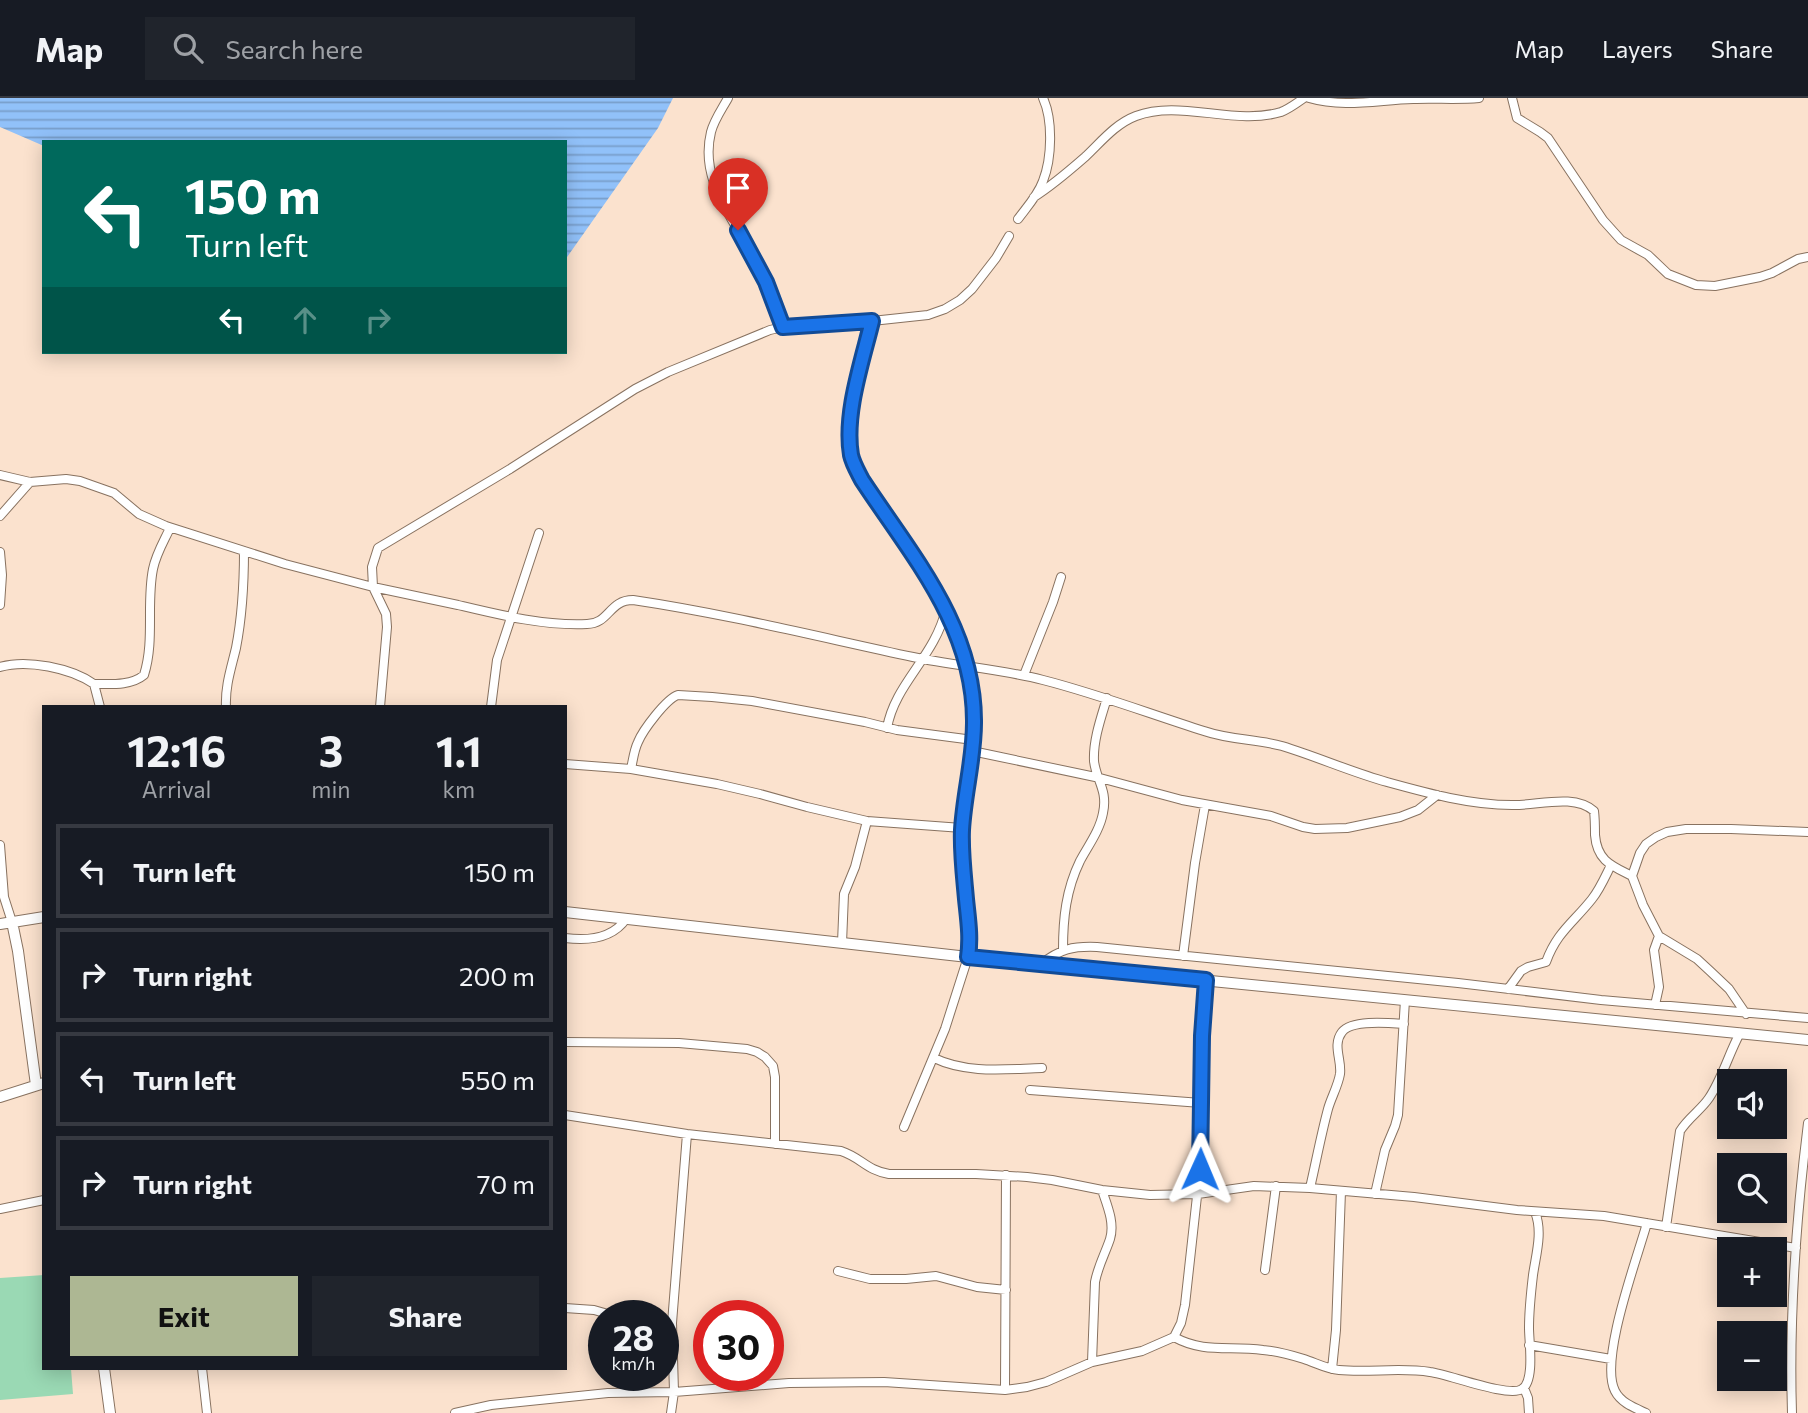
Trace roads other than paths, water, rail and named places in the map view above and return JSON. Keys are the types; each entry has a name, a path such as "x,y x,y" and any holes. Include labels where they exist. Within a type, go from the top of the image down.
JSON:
{"street":[{"path":"728,98 712,131 709,150 711,179 766,282 783,327"},
{"path":"1018,219 1043,181 1050,140 1050,122 1043,98"},
{"path":"1034,197 1063,177 1120,125 1137,116 1170,110 1234,116 1266,115 1283,111 1307,98 1318,101 1479,98"},
{"path":"1512,98 1517,118 1548,138 1613,232 1629,246 1648,255 1668,274 1696,285 1715,286 1772,273 1798,259 1808,257"},
{"path":"380,705 387,627 386,614 373,587 372,567 378,548 510,469 635,389 668,372 783,327 928,315 945,309 960,300 982,277 1009,236"},
{"path":"872,321 854,396 850,422 851,456 862,480 947,609 968,666 974,709 972,751 962,828 970,935 968,957 949,1018 904,1127"},
{"path":"0,475 30,482 66,479 80,481 114,493 139,514 170,528 285,564 373,587 510,617 590,624 602,620 618,603 633,600 744,620 924,659 1024,676 1107,698 1206,732 1283,747 1362,775 1437,794 1482,803 1513,805 1570,802 1594,811 1595,838 1599,853 1611,865 1632,876"},
{"path":"0,516 30,482"},
{"path":"0,667 41,666 75,674 94,684 128,682 144,675 151,639 153,565 170,528"},
{"path":"491,705 497,660 539,533"},
{"path":"226,705 226,683 236,648 244,584 244,551"},
{"path":"0,552 0,605"},
{"path":"1024,676 1061,577"},
{"path":"887,728 894,704 938,634 947,609"},
{"path":"94,684 99,705"},
{"path":"631,769 640,737 670,699 678,695 752,701 887,728 973,740"},
{"path":"1063,950 1066,900 1080,862 1103,814 1103,790 1094,762 1097,734 1107,698"},
{"path":"972,751 1100,778 1154,794 1270,816 1303,827 1331,830 1410,814 1424,807 1437,794"},
{"path":"567,764 631,769 727,786 867,821 962,828"},
{"path":"1183,956 1193,876 1206,805"},
{"path":"842,943 844,894 855,867 867,821"},
{"path":"1746,1014 1729,989 1697,959 1659,936 1632,876 1646,844 1667,832 1686,829 1731,829 1808,832"},
{"path":"0,845 4,897 18,951 40,1084 0,1097"},
{"path":"1508,989 1521,971 1546,962 1553,944 1594,898 1611,865"},
{"path":"567,912 968,957 1808,1040"},
{"path":"0,924 42,917"},
{"path":"567,938 588,939 612,933 626,919"},
{"path":"1655,1005 1659,987 1654,950 1659,936"},
{"path":"1041,964 1063,950 1084,946 1655,1005 1808,1018"},
{"path":"455,1413 491,1405 608,1393 674,1392 761,1385 884,1382 1006,1390 1046,1382 1092,1362 1142,1351 1174,1337 1185,1305 1198,1194 1206,980"},
{"path":"1375,1194 1385,1150 1398,1115 1405,1000"},
{"path":"1310,1188 1327,1111 1339,1078 1338,1041 1342,1032 1362,1024 1405,1024"},
{"path":"1666,1227 1680,1131 1708,1100 1740,1033"},
{"path":"567,1042 679,1043 757,1052 773,1066 775,1144"},
{"path":"933,1058 968,1068 1042,1068"},
{"path":"1030,1090 1201,1103"},
{"path":"567,1115 687,1134 841,1151 855,1156 877,1172 889,1174 1006,1175 1150,1195 1198,1194 1229,1188 1310,1188 1535,1212 1593,1215 1796,1248"},
{"path":"1792,1413 1791,1343 1796,1248 1808,1123"},
{"path":"669,1300 687,1134"},
{"path":"1006,1175 1006,1390"},
{"path":"1265,1270 1276,1186"},
{"path":"1092,1362 1095,1282 1112,1228 1102,1190"},
{"path":"1332,1369 1341,1191"},
{"path":"0,1209 42,1200"},
{"path":"1174,1337 1205,1348 1276,1352 1332,1369 1430,1372 1518,1391 1529,1381 1533,1274 1539,1232 1535,1212"},
{"path":"1646,1413 1626,1403 1619,1396 1612,1382 1611,1359 1617,1326 1647,1223"},
{"path":"838,1271 870,1279 936,1276 977,1287 1006,1290"},
{"path":"567,1308 588,1310"},
{"path":"1529,1345 1611,1359"},
{"path":"104,1370 110,1413"},
{"path":"202,1370 207,1413"},
{"path":"1524,1388 1529,1413"},
{"path":"671,1413 674,1392"}],"water":[{"path":"0,98 673,98 658,128 567,257 567,140 42,140 42,145 0,127"}]}
